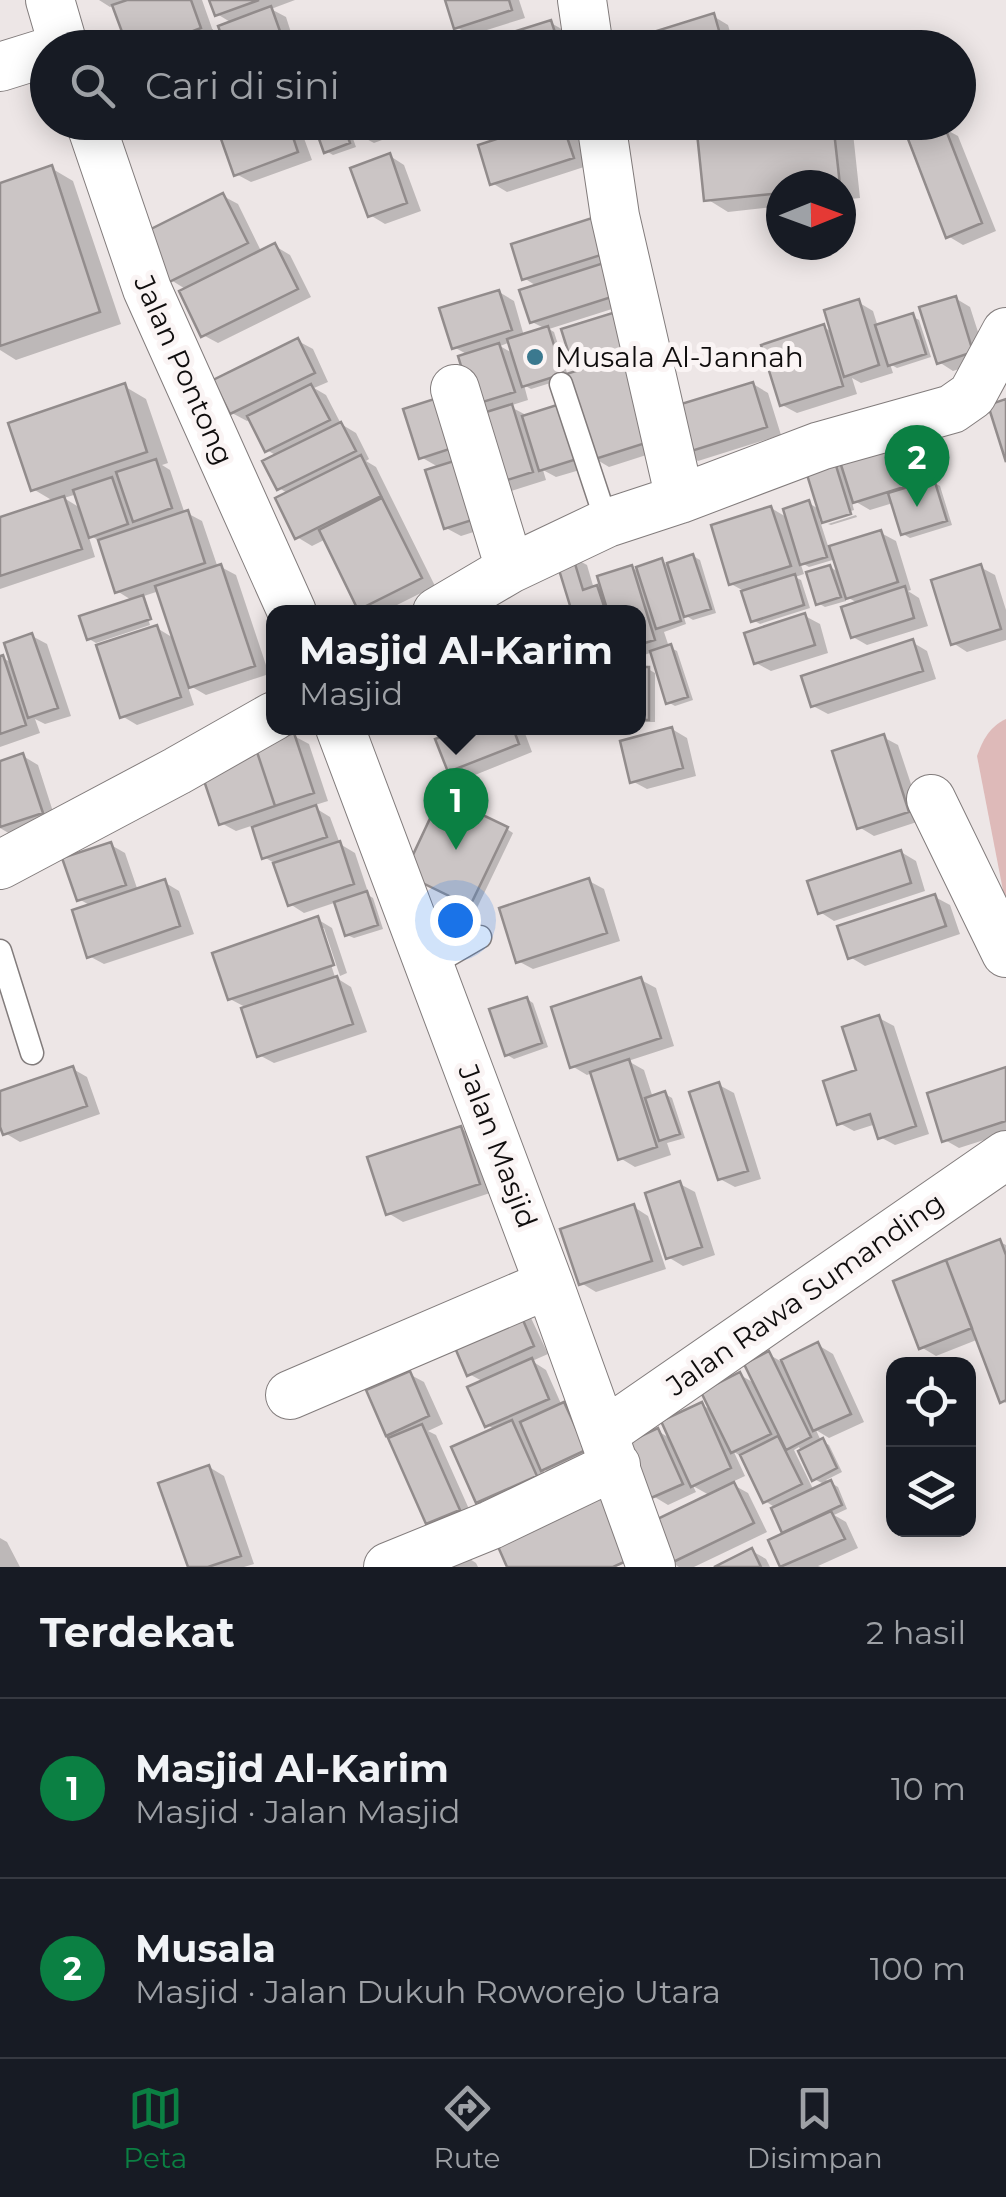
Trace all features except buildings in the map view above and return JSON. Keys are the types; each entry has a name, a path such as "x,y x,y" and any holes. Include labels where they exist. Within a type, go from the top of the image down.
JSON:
{"street":[{"path":"50,0 58,30"},
{"path":"582,0 586,30"},
{"path":"0,66 30,57"},
{"name":"Jalan Pontong","path":"96,140 147,290 289,605"},
{"path":"604,140 615,216 680,499"},
{"path":"449,605 510,569 607,523 820,446 952,409 972,394 1006,332"},
{"path":"455,389 510,569"},
{"path":"0,865 266,721"},
{"name":"Jalan Masjid","path":"343,735 651,1567"},
{"path":"931,799 1006,953"},
{"name":"Jalan Rawa Sumanding","path":"388,1567 491,1524 610,1449 1006,1155"},
{"path":"290,1396 549,1284"}],"lane":[{"path":"561,384 607,523"},
{"path":"430,966 480,937"},
{"path":"0,952 32,1054"}],"shaded area":[{"path":"1006,719 1006,906 977,756 987,734"}],"place":[{"name":"Musala Al-Jannah","path":"535,357"},
{"name":"Musala","path":"917,507"},
{"name":"Masjid Al-Karim","path":"456,850"}]}
